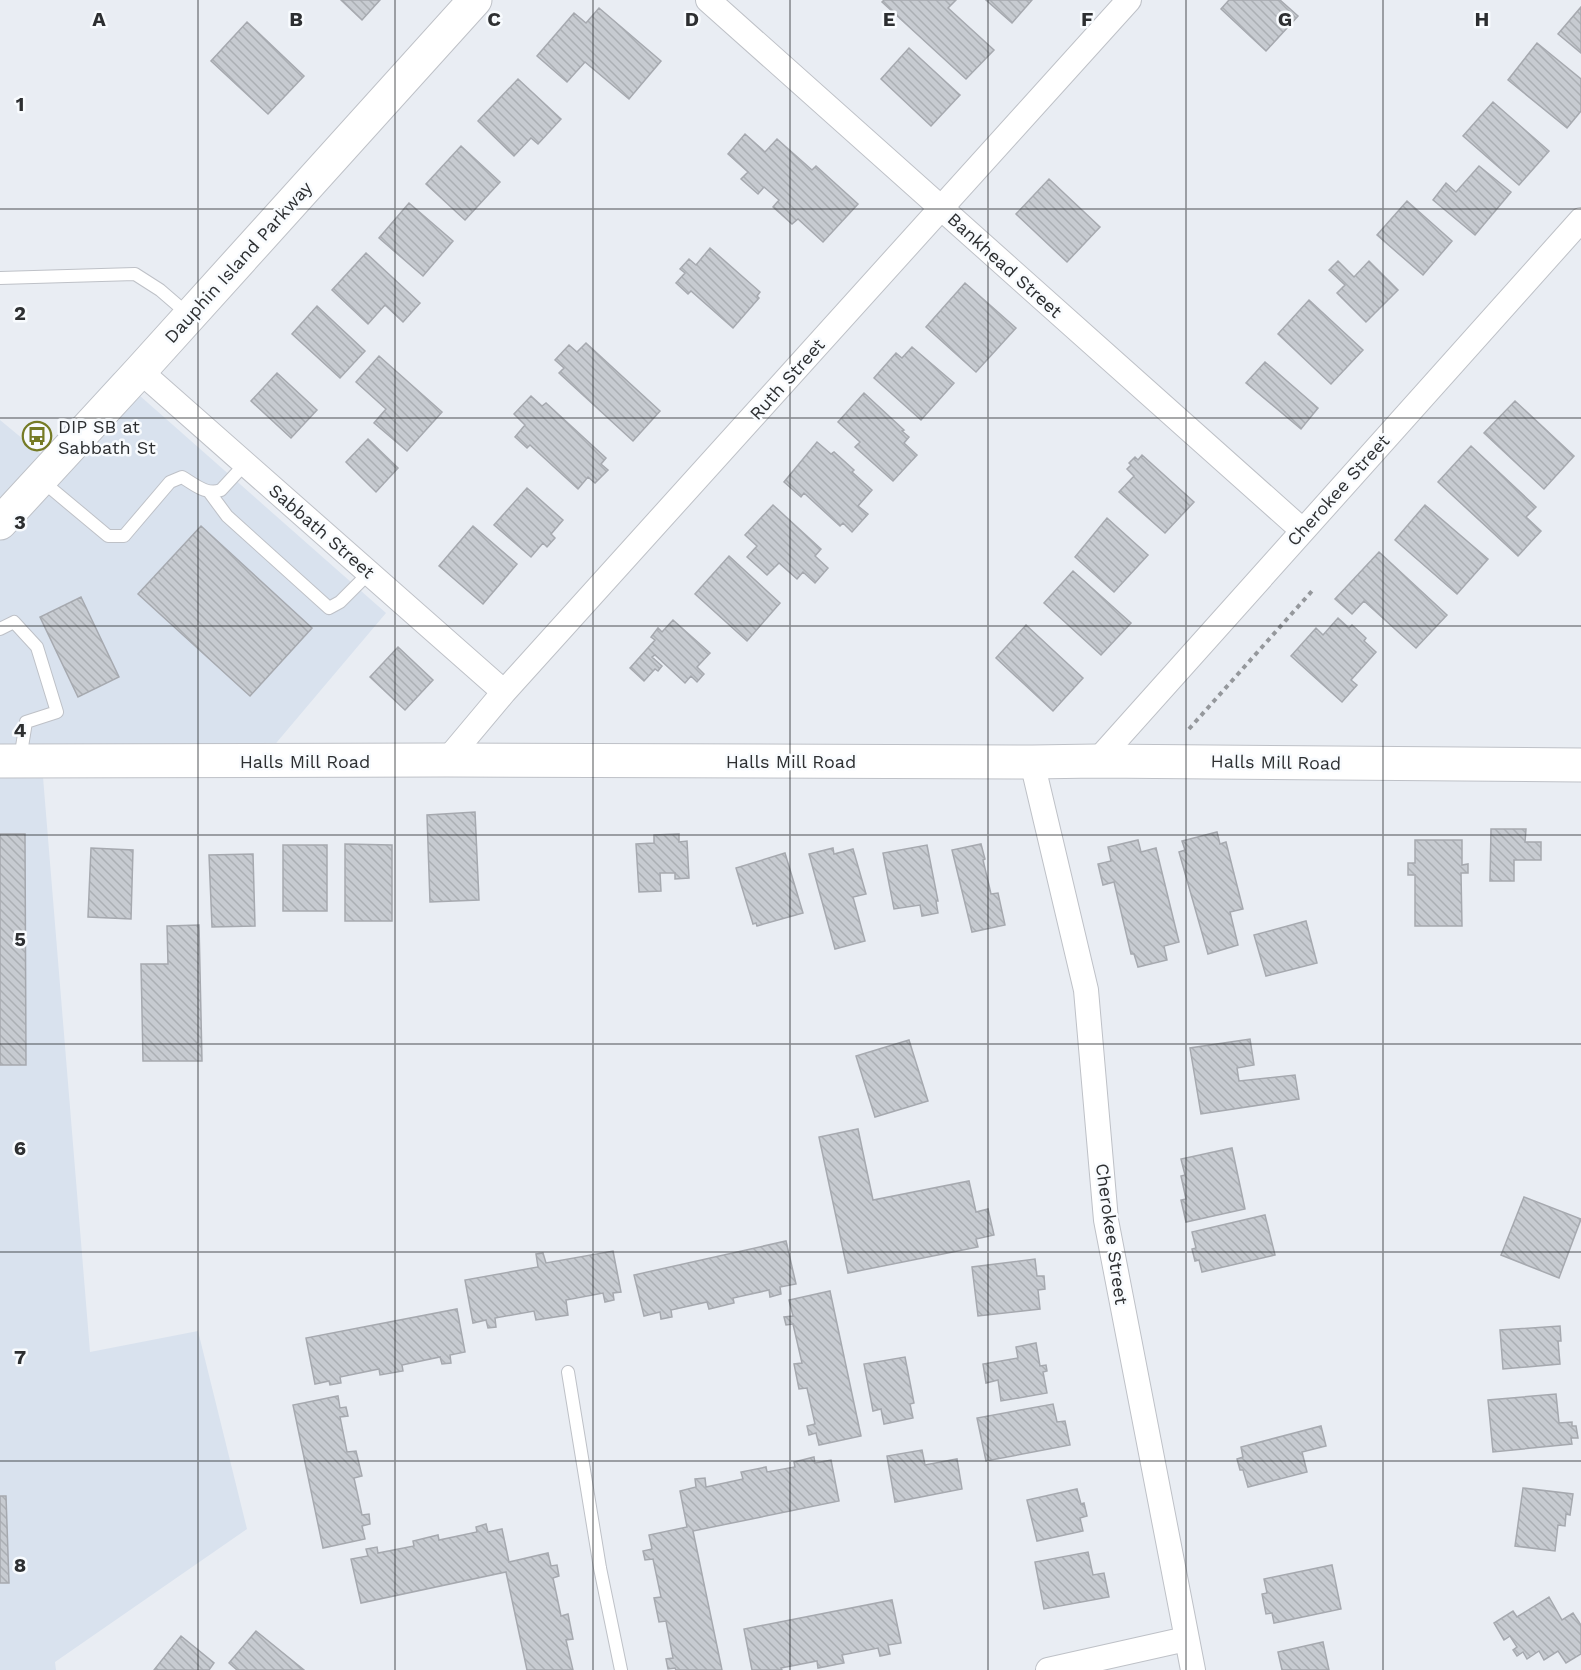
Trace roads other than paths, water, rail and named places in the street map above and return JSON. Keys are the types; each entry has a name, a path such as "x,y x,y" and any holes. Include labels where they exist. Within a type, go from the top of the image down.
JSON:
{"street":[{"name":"Dauphin Island Parkway","path":"0,523 475,0"},
{"name":"Bankhead Street","path":"708,0 1302,530"},
{"name":"Ruth Street","path":"447,760 504,692 1129,0"},
{"name":"Cherokee Street","path":"1097,761 1581,220"},
{"name":"Sabbath Street","path":"140,371 504,692"},
{"name":"Halls Mill Road","path":"10,762 1097,761 1581,765"},
{"name":"Cherokee Street","path":"1032,762 1086,990 1106,1220 1193,1670"},
{"path":"1048,1670 1186,1639"}],"lane":[{"path":"0,278 135,274 160,290 189,316"},
{"path":"210,493 221,490 245,464"},
{"path":"40,479 108,536 115,537 124,536 170,482 182,477 210,493 227,516 329,608 340,602 369,573"},
{"path":"0,629 14,622 37,647 57,712 26,722 10,762"},
{"path":"567,1372 600,1568 621,1670"}],"place":[{"name":"DIP SB at Sabbath St","path":"37,436"}]}
